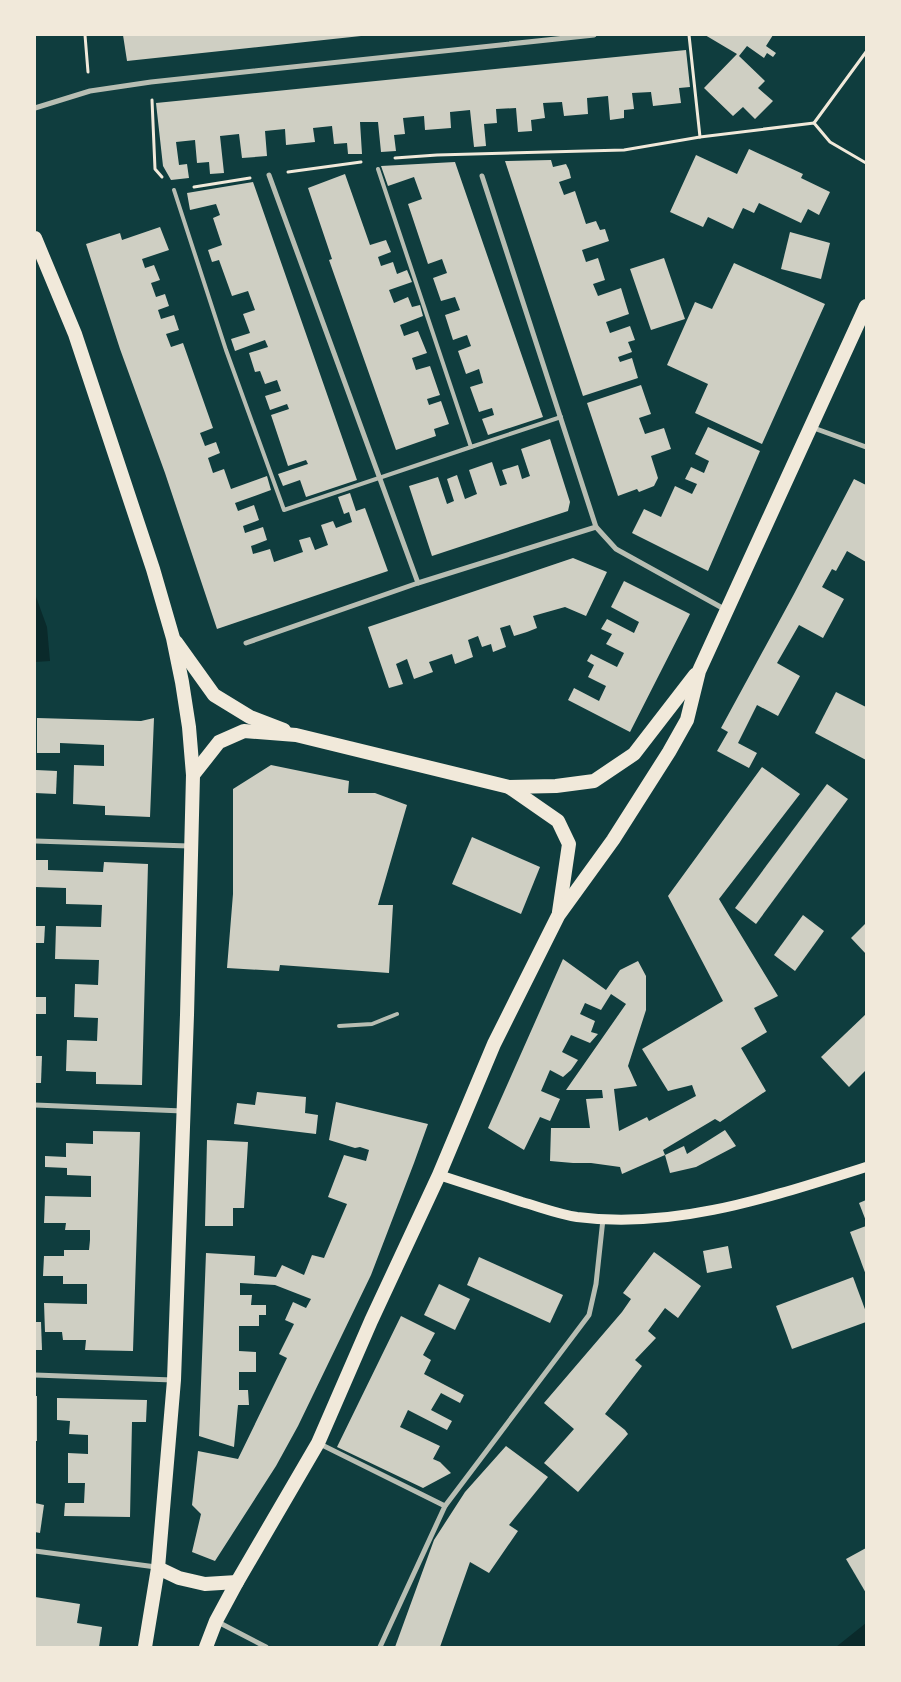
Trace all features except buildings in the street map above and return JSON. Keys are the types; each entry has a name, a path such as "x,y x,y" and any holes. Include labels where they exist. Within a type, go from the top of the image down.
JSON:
{"highway":[{"path":"35,238 75,334 153,569 172,638 189,727 193,775 184,1111 174,1380 158,1568 145,1647"},
{"path":"206,1647 216,1621 237,1582 318,1443 371,1321 439,1175 494,1044 558,916 614,840 669,752 686,720 699,671 866,306"},
{"path":"172,638 214,695 250,717 296,735 509,787 556,786 594,780 634,754 699,671"},
{"path":"193,775 219,742 244,731 296,735"},
{"path":"509,787 558,821 569,844 558,916"},
{"path":"158,1568 179,1578 205,1584 237,1582"}],"main road":[{"path":"439,1175 547,1210 603,1219 681,1216 763,1199 866,1167"}],"street":[{"path":"35,108 90,91 151,82 594,35"},
{"path":"269,175 418,583"},
{"path":"482,176 596,527 616,549 727,610"},
{"path":"811,426 866,447"},
{"path":"246,643 418,583 596,527"},
{"path":"35,841 192,846"},
{"path":"35,1105 184,1111"},
{"path":"380,1647 445,1506 589,1315 596,1284 603,1219"},
{"path":"35,1376 174,1380"},
{"path":"318,1443 445,1506"},
{"path":"35,1551 158,1568"},
{"path":"216,1621 266,1647"}],"lane":[{"path":"378,169 472,447"},
{"path":"174,190 226,350 284,510 561,417"},
{"path":"339,1026 372,1024 397,1014"}],"path":[{"path":"86,35 90,91"},
{"path":"688,35 700,137"},
{"path":"390,159 624,150 700,137 814,123 866,52"},
{"path":"151,82 155,169 174,190 362,161"},
{"path":"814,123 830,142 866,163"}],"water":[{"path":"35,594 47,627 50,661 35,662"},
{"path":"866,1623 866,1647 836,1647"}]}
